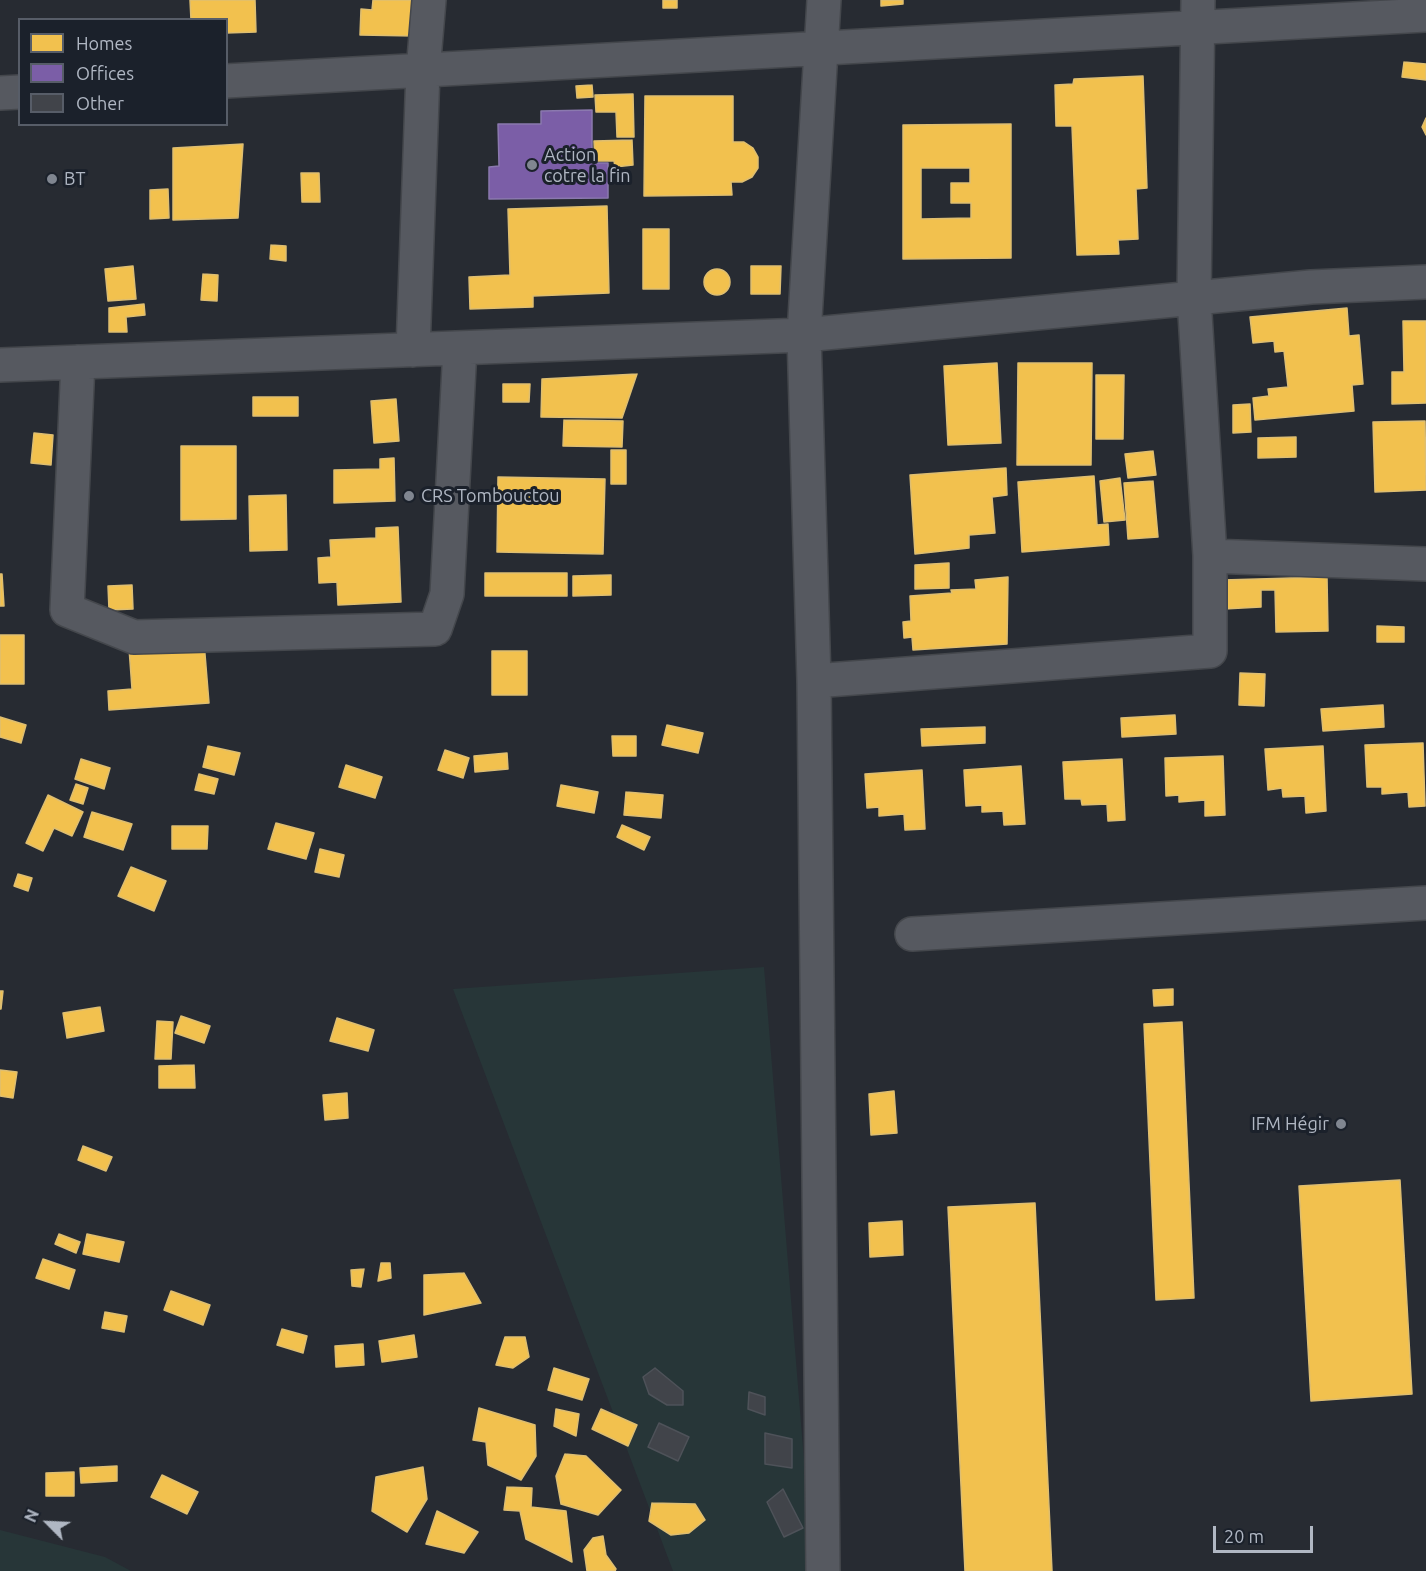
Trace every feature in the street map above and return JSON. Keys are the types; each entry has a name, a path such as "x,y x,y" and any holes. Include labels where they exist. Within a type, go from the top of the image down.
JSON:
{"street":[{"path":"413,350 423,71 429,0"},
{"path":"823,1571 814,681 804,336 824,0"},
{"path":"228,81 822,50 1197,14 1426,15"},
{"path":"814,681 1210,651 1210,555 1194,298 1197,14"},
{"path":"0,93 18,92"},
{"path":"0,365 804,336 1194,298 1311,288 1426,282"},
{"path":"78,362 67,610 134,637 435,629 447,594 460,348"},
{"path":"1210,555 1426,564"},
{"path":"912,934 1426,903"}],"shaded area":[{"path":"764,967 813,1571 673,1571 453,989"},
{"path":"0,1530 105,1557 131,1571 0,1571"}],"building: Homes":[{"path":"190,0 255,0 256,32 228,33 228,18 191,18"},
{"path":"373,0 416,0 414,36 360,35 361,9 372,10"},
{"path":"663,0 677,0 677,8 663,8"},
{"path":"881,0 903,0 903,4 881,6"},
{"path":"1404,62 1426,64 1426,80 1402,77"},
{"path":"1143,76 1147,188 1136,189 1138,239 1118,240 1119,254 1077,255 1072,126 1056,126 1055,85 1073,84 1074,79"},
{"path":"592,85 593,97 577,98 576,86"},
{"path":"633,94 634,137 617,137 616,112 596,112 595,95"},
{"path":"645,96 733,96 733,142 744,142 753,148 758,157 758,168 752,177 742,182 731,182 732,195 644,196"},
{"path":"1426,118 1426,135 1422,127"},
{"path":"1011,124 1011,258 903,259 903,125","holes":["921,168 970,168 970,183 951,183 951,203 971,203 971,218 921,219"]},
{"path":"632,140 633,165 615,167 614,161 595,161 594,141"},
{"path":"243,144 238,218 173,220 173,148"},
{"path":"301,173 319,173 320,202 302,202"},
{"path":"168,189 169,218 150,219 150,190"},
{"path":"607,206 609,293 533,296 533,307 470,309 469,277 510,275 508,209"},
{"path":"643,229 669,229 669,289 643,289"},
{"path":"271,245 286,246 286,261 270,259"},
{"path":"133,266 136,299 108,301 105,269"},
{"path":"751,266 781,266 780,294 751,294"},
{"path":"717,269 726,273 730,282 726,291 717,295 708,291 704,282 708,273"},
{"path":"203,274 218,275 217,301 201,300"},
{"path":"144,304 145,315 126,317 127,332 109,332 109,308"},
{"path":"1347,308 1349,336 1359,335 1363,384 1352,385 1354,411 1255,420 1253,398 1269,396 1268,389 1288,387 1284,351 1275,352 1274,341 1253,343 1250,317"},
{"path":"1403,321 1426,321 1426,403 1392,404 1392,372 1404,372"},
{"path":"997,363 1001,443 948,445 944,366"},
{"path":"1018,363 1092,363 1091,465 1017,465"},
{"path":"637,374 622,418 541,417 542,379"},
{"path":"1096,375 1124,375 1123,439 1096,439"},
{"path":"503,384 530,384 529,402 503,402"},
{"path":"253,397 298,397 298,416 253,416"},
{"path":"396,399 399,441 374,443 371,401"},
{"path":"1250,404 1251,432 1233,433 1233,405"},
{"path":"564,420 623,421 622,447 563,446"},
{"path":"1425,421 1426,490 1375,492 1373,422"},
{"path":"34,433 53,435 51,465 31,463"},
{"path":"1296,437 1296,457 1258,458 1258,438"},
{"path":"181,446 236,446 236,519 181,520"},
{"path":"611,450 626,450 626,484 611,484"},
{"path":"1153,451 1156,475 1128,478 1125,454"},
{"path":"394,458 395,501 334,503 334,470 380,469 380,459"},
{"path":"1006,468 1007,495 992,497 995,533 969,535 969,548 915,554 910,475"},
{"path":"1094,476 1097,525 1108,524 1109,545 1022,552 1018,482"},
{"path":"498,477 605,479 603,554 497,552"},
{"path":"1120,478 1125,520 1104,522 1100,481"},
{"path":"1153,481 1158,537 1128,539 1124,483"},
{"path":"286,495 287,550 250,551 249,496"},
{"path":"398,527 401,602 338,605 337,582 319,583 318,558 331,557 330,540 376,538 376,528"},
{"path":"949,563 949,588 915,589 915,565"},
{"path":"485,573 567,573 567,596 485,596"},
{"path":"0,574 2,574 4,606 0,606"},
{"path":"611,575 611,595 573,596 573,576"},
{"path":"1008,577 1007,644 913,650 912,637 904,638 903,622 911,621 910,596 976,589 975,580"},
{"path":"1327,577 1328,631 1276,632 1275,590 1261,590 1261,607 1224,609 1223,580"},
{"path":"132,585 133,609 109,610 108,586"},
{"path":"1377,626 1404,627 1404,642 1377,642"},
{"path":"0,635 24,635 24,684 0,684"},
{"path":"204,642 209,703 109,710 108,691 132,689 129,648"},
{"path":"492,651 527,651 527,695 492,695"},
{"path":"1240,673 1265,674 1264,706 1239,705"},
{"path":"1383,705 1384,727 1323,731 1321,709"},
{"path":"1175,715 1176,734 1122,737 1121,718"},
{"path":"0,717 26,725 21,743 0,737"},
{"path":"667,725 703,733 698,753 662,745"},
{"path":"985,727 985,743 922,746 921,729"},
{"path":"612,736 636,736 636,756 613,756"},
{"path":"1423,743 1425,806 1409,807 1408,792 1382,794 1382,787 1367,787 1365,745"},
{"path":"208,746 240,753 234,775 203,767"},
{"path":"1323,746 1326,811 1306,813 1305,796 1283,797 1282,788 1268,790 1265,749"},
{"path":"445,750 469,758 463,778 438,770"},
{"path":"507,753 508,769 475,772 474,756"},
{"path":"1223,756 1225,815 1205,816 1205,800 1179,802 1179,795 1166,796 1165,758"},
{"path":"81,759 110,768 104,789 75,779"},
{"path":"1122,759 1125,820 1108,821 1107,804 1082,805 1081,799 1065,799 1063,762"},
{"path":"346,765 382,777 375,798 339,787"},
{"path":"1021,766 1025,824 1004,825 1003,811 982,812 982,805 966,806 964,770"},
{"path":"922,770 925,829 905,830 904,814 879,816 879,807 867,808 865,774"},
{"path":"199,774 218,779 214,794 195,790"},
{"path":"76,784 88,788 83,804 70,800"},
{"path":"561,785 598,792 594,813 557,806"},
{"path":"626,792 663,795 661,818 624,815"},
{"path":"48,795 83,812 72,836 54,828 43,851 26,843"},
{"path":"92,812 132,824 123,850 84,837"},
{"path":"276,823 314,833 306,859 268,849"},
{"path":"622,825 650,837 644,850 617,837"},
{"path":"172,826 208,826 207,849 172,849"},
{"path":"320,849 344,855 339,877 315,872"},
{"path":"131,867 166,881 154,911 118,896"},
{"path":"18,874 32,878 28,891 14,886"},
{"path":"1173,989 1173,1005 1154,1006 1153,990"},
{"path":"0,991 3,991 1,1009 0,1009"},
{"path":"100,1007 104,1031 67,1038 63,1013"},
{"path":"181,1016 210,1026 204,1043 175,1033"},
{"path":"337,1018 374,1030 368,1051 330,1041"},
{"path":"157,1021 173,1022 171,1059 155,1059"},
{"path":"1182,1022 1194,1298 1156,1300 1144,1024"},
{"path":"194,1065 195,1088 159,1088 159,1066"},
{"path":"0,1070 17,1072 13,1098 0,1096"},
{"path":"894,1091 897,1133 871,1135 869,1094"},
{"path":"347,1093 348,1118 325,1120 323,1095"},
{"path":"83,1146 112,1157 106,1171 78,1160"},
{"path":"1400,1180 1412,1394 1311,1401 1299,1186"},
{"path":"1035,1203 1052,1571 965,1571 948,1207"},
{"path":"902,1221 903,1255 870,1257 869,1223"},
{"path":"59,1234 80,1242 76,1253 55,1244"},
{"path":"87,1234 124,1242 119,1262 83,1254"},
{"path":"43,1259 75,1270 69,1289 36,1278"},
{"path":"381,1263 390,1263 391,1278 378,1281"},
{"path":"364,1269 361,1287 352,1286 351,1270"},
{"path":"464,1273 481,1303 424,1315 424,1275"},
{"path":"171,1291 210,1305 203,1325 164,1310"},
{"path":"105,1312 127,1316 124,1332 102,1328"},
{"path":"282,1329 307,1336 303,1353 277,1345"},
{"path":"414,1335 417,1357 382,1362 379,1341"},
{"path":"505,1337 525,1337 529,1357 513,1368 496,1365"},
{"path":"363,1344 364,1365 336,1367 335,1346"},
{"path":"554,1368 589,1379 582,1400 548,1390"},
{"path":"479,1408 535,1425 536,1456 521,1480 488,1465 486,1442 473,1440"},
{"path":"556,1409 579,1414 576,1436 554,1426"},
{"path":"601,1409 637,1425 628,1446 592,1429"},
{"path":"565,1454 586,1456 621,1490 598,1515 561,1504 556,1476"},
{"path":"117,1466 117,1481 81,1483 80,1468"},
{"path":"423,1467 427,1499 407,1532 372,1511 376,1477"},
{"path":"74,1472 74,1496 46,1496 46,1473"},
{"path":"162,1475 198,1492 187,1514 151,1497"},
{"path":"507,1487 532,1488 531,1507 566,1511 572,1562 526,1539 520,1511 504,1510"},
{"path":"652,1503 695,1504 705,1520 689,1533 671,1535 649,1521"},
{"path":"437,1511 478,1532 464,1553 426,1544"},
{"path":"603,1536 606,1555 616,1569 615,1571 587,1571 584,1550 593,1538"}],"building: Offices":[{"path":"592,110 592,163 608,163 608,198 489,199 489,167 499,166 498,124 541,124 541,111"}],"building: Other":[{"path":"655,1368 683,1391 683,1405 667,1405 649,1394 643,1377"},
{"path":"749,1392 765,1397 765,1415 748,1409"},
{"path":"659,1423 689,1437 678,1461 648,1447"},
{"path":"765,1433 792,1439 792,1468 765,1464"},
{"path":"783,1489 803,1528 784,1537 767,1502"}],"place":[{"name":"Action cotre la fin","path":"532,165"},
{"name":"BT","path":"52,179"},
{"name":"CRS Tombouctou","path":"409,496"},
{"name":"IFM Hégir","path":"1341,1124"}]}
